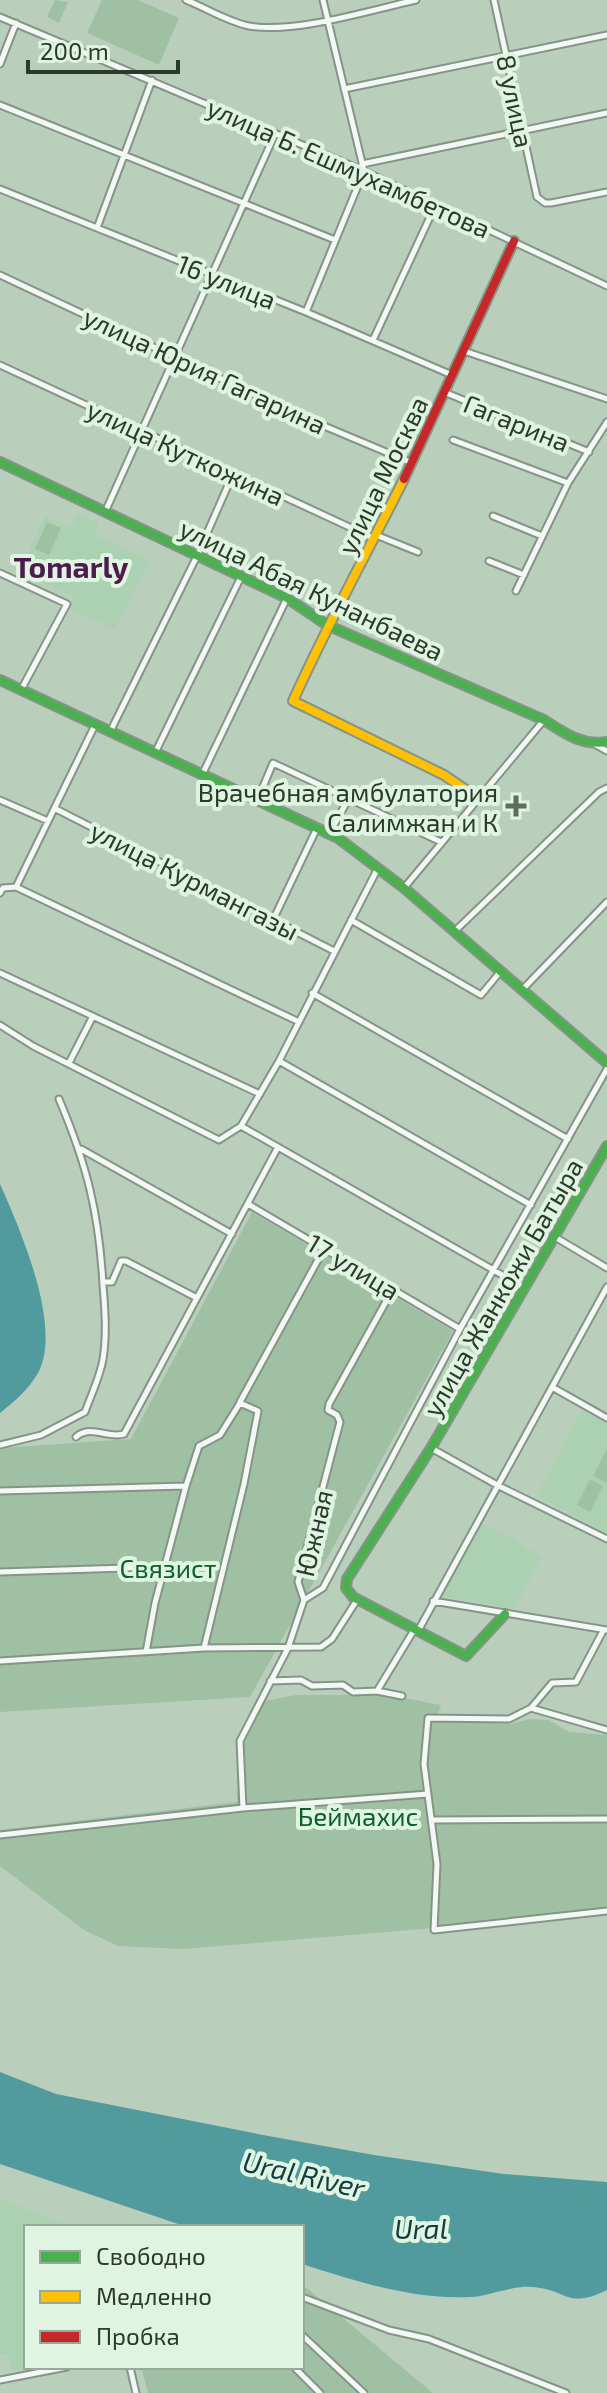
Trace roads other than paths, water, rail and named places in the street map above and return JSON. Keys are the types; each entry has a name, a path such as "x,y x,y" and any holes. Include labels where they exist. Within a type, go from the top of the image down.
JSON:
{"street":[{"path":"187,0 249,26 293,25 416,0"},
{"path":"306,312 363,168 323,0"},
{"name":"8 улица","path":"494,0 535,190 541,201 551,203 607,192"},
{"name":"улица Б. Ешмухамбетова","path":"0,17 275,134 363,168 607,286"},
{"path":"0,64 16,23"},
{"path":"344,89 607,35"},
{"path":"97,228 152,80"},
{"path":"0,105 335,240"},
{"path":"363,168 607,113"},
{"path":"106,510 275,134"},
{"name":"16 улица","path":"0,189 306,312 452,375"},
{"path":"373,340 436,204"},
{"name":"улица Москва","path":"478,798 444,775 293,701 327,625 412,463 514,241"},
{"name":"улица Юрия Гагарина","path":"0,275 174,358 412,463"},
{"path":"463,351 607,399"},
{"name":"улица Куткожина","path":"0,365 233,474 418,552"},
{"name":"Гагарина","path":"444,392 589,452"},
{"path":"516,591 568,483 607,422"},
{"path":"453,440 568,483"},
{"name":"улица Абая Кунанбаева","path":"0,462 287,598 327,625 544,720 571,737 596,745"},
{"path":"110,732 197,556 233,474"},
{"path":"493,516 542,536"},
{"path":"489,561 524,575"},
{"path":"0,573 67,604 21,690"},
{"path":"155,753 241,577"},
{"path":"202,775 287,598"},
{"path":"0,680 329,834 404,888 607,1066 460,1329 323,1588 304,1600"},
{"path":"404,888 544,720"},
{"path":"16,887 95,725"},
{"path":"596,745 607,742"},
{"path":"596,745 607,751"},
{"path":"257,801 273,763 441,842"},
{"path":"454,932 599,792 607,788"},
{"path":"329,834 349,798"},
{"path":"0,800 48,821"},
{"name":"улица Курмангазы","path":"56,809 334,951"},
{"path":"273,920 317,828"},
{"path":"0,1025 219,1140 241,1126 260,1094 378,868"},
{"path":"0,893 3,888 16,887 297,1021"},
{"path":"522,991 607,902"},
{"path":"351,920 481,995 500,972"},
{"path":"0,973 260,1094"},
{"path":"312,993 568,1139"},
{"path":"69,1063 93,1016"},
{"path":"279,1061 531,1205"},
{"path":"0,1445 41,1435 85,1412 103,1360 103,1282 98,1220 80,1148 59,1099"},
{"path":"241,1126 525,1288"},
{"name":"улица Жанкожи Батыра","path":"355,1598 346,1588 347,1579 431,1448 607,1146"},
{"path":"76,1437 93,1431 113,1437 124,1434 278,1147"},
{"path":"80,1148 232,1234"},
{"name":"17 улица","path":"248,1204 460,1329"},
{"path":"555,1237 607,1268"},
{"path":"146,1652 155,1603 199,1446 220,1435 324,1249"},
{"path":"103,1282 112,1282 121,1261 126,1261 197,1298"},
{"path":"377,1691 416,1631 607,1287"},
{"name":"Южная","path":"243,1808 240,1741 288,1648 304,1600 298,1582 339,1418 328,1410 329,1404 393,1289"},
{"path":"552,1387 607,1418"},
{"path":"204,1648 244,1484 258,1411 240,1403"},
{"name":"улица Жанкожи Батыра","path":"431,1448 497,1485 607,1539"},
{"path":"0,1491 186,1486"},
{"path":"0,1572 157,1567 164,1570"},
{"path":"0,1661 204,1648 321,1647 328,1644 355,1598 466,1656 505,1614"},
{"path":"433,1601 605,1631 576,1682 552,1683 531,1708 509,1719 428,1718 424,1764 437,1864 434,1930 607,1911"},
{"path":"269,1681 301,1680 312,1686 343,1685 353,1692 377,1691 402,1696"},
{"path":"531,1708 607,1730"},
{"path":"0,1835 243,1808 428,1794"},
{"path":"432,1820 607,1819"},
{"path":"304,2298 389,2330 429,2339 566,2393"},
{"path":"304,2337 364,2393"},
{"path":"0,2380 57,2369"},
{"path":"130,2369 136,2393"},
{"path":"296,2369 320,2393"}],"water":[{"path":"0,1184 36,1278 45,1330 44,1354 38,1373 26,1390 0,1413"},
{"name":"Ural","path":"0,2072 56,2094 263,2135 504,2174 607,2182 607,2290 583,2298 531,2287 471,2297 450,2297 385,2288 304,2265 304,2225 181,2225 0,2164"}],"place":[{"name":"Врачебная амбулатория Салимжан и К","path":"516,806"}],"district":[{"name":"Tomarly","path":"71,566"}],"park label":[{"name":"Связист","path":"168,1567"},
{"name":"Беймахис","path":"358,1815"}],"water label":[{"name":"Ural River","path":"304,2174"}]}
